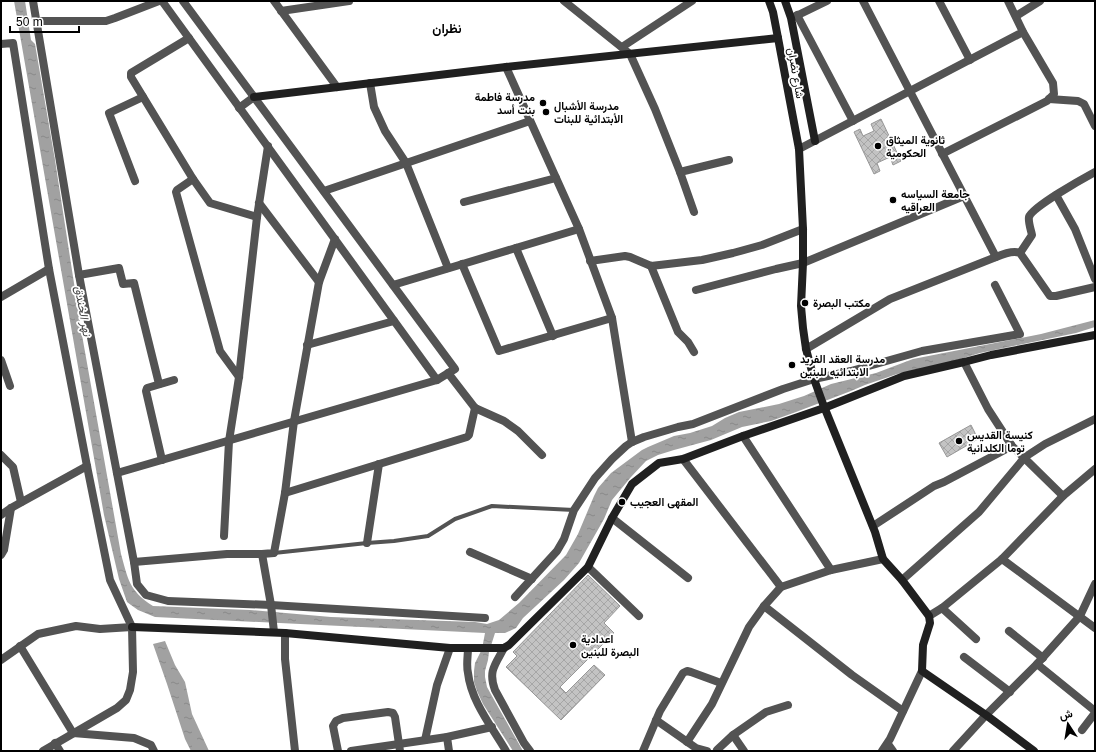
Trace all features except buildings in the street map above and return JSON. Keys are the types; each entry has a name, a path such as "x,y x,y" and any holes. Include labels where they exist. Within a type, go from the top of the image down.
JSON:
{"street":[{"path":"33,1 79,275 137,584 146,595 168,601 485,618"},
{"path":"37,21 106,21 161,1 437,380"},
{"path":"183,1 393,285 452,371 475,408 509,424 542,455"},
{"path":"274,1 337,87"},
{"path":"281,11 349,1"},
{"path":"564,1 630,54 680,172 694,212"},
{"path":"622,47 692,1"},
{"name":"شارع نضران","path":"769,1 773,12 799,150 803,229 802,306 806,349 823,406 873,526 883,559"},
{"name":"شارع نضران","path":"785,1 794,17 815,141"},
{"path":"827,1 794,17 853,121"},
{"path":"863,1 996,257"},
{"path":"939,1 970,60"},
{"path":"942,154 1047,101 1054,94 1053,83 1008,1"},
{"path":"1016,16 1040,1"},
{"path":"799,150 1024,32"},
{"path":"189,38 131,73 131,77 211,204 257,217"},
{"path":"239,108 254,97 506,67 778,38"},
{"path":"1,44 13,43 49,269 110,580 132,627 133,672 130,690 126,700 117,708 43,751"},
{"path":"506,67 579,229 612,318 632,442"},
{"path":"370,83 374,107 386,131 406,162 448,268"},
{"path":"135,181 109,113 143,97"},
{"path":"1049,99 1078,101 1084,104 1095,126"},
{"path":"324,191 530,121"},
{"path":"224,536 229,441 239,377 257,217 268,146"},
{"path":"680,172 729,160"},
{"path":"1020,253 1032,235 1029,217 1032,212 1056,195 1095,172"},
{"path":"464,202 556,178"},
{"path":"194,179 176,190 176,192 220,352 239,377"},
{"path":"1056,195 1075,229 1095,279"},
{"path":"696,290 803,263 964,196"},
{"path":"259,203 319,282"},
{"path":"393,285 579,229"},
{"path":"590,261 625,256 651,266 702,260 762,245 803,229"},
{"path":"134,562 227,554 274,553 285,493 294,421 319,282 335,239"},
{"path":"516,248 553,336"},
{"path":"806,349 890,299 1011,252 1020,253 1050,296 1095,287"},
{"path":"462,264 499,351 612,318"},
{"path":"651,266 678,332 688,342 694,352"},
{"path":"79,275 119,268 123,284 134,283 159,384"},
{"path":"1,297 49,269"},
{"path":"515,597 557,551 564,539 574,510 595,478 626,446 632,442 644,437 693,424 783,389 922,351 1020,334 995,285"},
{"path":"307,345 394,321"},
{"path":"1,660 38,634 76,626 100,629 132,627 274,630 285,633 450,648 500,648 509,645 588,567 612,518 632,484 659,463 683,459 904,376 991,355 1095,335"},
{"path":"1,360 10,386"},
{"path":"964,362 988,408 1012,446 1064,496"},
{"path":"117,473 437,380 452,371"},
{"path":"162,460 146,390 147,388 174,380"},
{"path":"285,493 467,437 469,435 475,408"},
{"path":"902,580 979,512 1025,457 1045,444 1095,419"},
{"path":"743,436 831,570"},
{"path":"873,526 934,486 1012,446"},
{"path":"1,455 13,467 21,502"},
{"path":"683,459 781,588"},
{"path":"367,543 379,464"},
{"path":"1,515 21,502 87,466"},
{"path":"929,616 942,608 1002,559 1064,496 1095,469"},
{"path":"1,555 4,550 11,508"},
{"path":"612,518 688,578"},
{"path":"470,552 532,579"},
{"path":"262,554 274,630"},
{"path":"687,742 712,704 749,627 764,606 781,588 831,570 883,559 902,580 929,616 930,623 922,645 922,671 888,744 882,751"},
{"path":"1002,559 1095,628"},
{"path":"588,567 639,616"},
{"path":"957,750 986,715 1040,661 1080,616 1095,584"},
{"path":"764,606 852,675 903,711"},
{"path":"942,608 976,639"},
{"path":"1009,631 1095,712 1082,730"},
{"path":"285,633 284,659 295,751"},
{"path":"20,646 73,733"},
{"path":"425,740 437,685 450,648"},
{"path":"468,648 467,672 473,696 506,751"},
{"path":"500,648 493,667 493,684 524,743 530,751"},
{"path":"964,657 1010,692"},
{"path":"643,751 660,711 683,673 687,671 721,683"},
{"path":"922,671 986,715 1034,751"},
{"path":"656,720 695,749 717,751 733,735 766,712 788,705"},
{"path":"338,751 333,726 336,721 343,718 388,712 393,713 395,717 399,747"},
{"path":"351,751 399,747 425,740 447,737 492,727"},
{"path":"73,733 134,738 151,745 154,751"},
{"path":"733,735 744,751"},
{"path":"447,737 449,751"},
{"path":"55,743 60,751"},
{"path":"888,744 893,751"}],"lane":[{"path":"274,553 394,541 428,536 454,519 492,506 574,510"}],"water":[{"path":"14,1 25,1 31,40 35,44 55,160 82,335 121,554 128,577 134,590 153,606 250,610 331,617 475,622 487,624 499,620 519,603 566,555 578,534 598,488 611,473 648,447 674,436 712,426 739,412 779,404 804,396 831,384 876,373 913,359 1041,334 1095,320 1095,327 1076,333 980,353 937,366 897,374 771,421 742,427 711,440 658,455 646,461 612,500 604,519 579,563 564,580 523,618 516,628 505,633 495,633 489,652 485,677 487,687 523,751 513,751 483,704 474,682 475,663 482,649 485,633 155,617 138,610 127,602 119,579 104,515"},
{"path":"165,641 175,665 185,682 192,714 209,751 191,751 185,739 153,644"}],"place":[{"name":"مدرسة فاطمة بنت أسد","path":"543,103"},
{"name":"مدرسة الأشبال الأبتدائية للبنات","path":"546,112"},
{"name":"ثانوية الميثاق الحكومية","path":"878,146"},
{"name":"جامعة السياسه العراقيه","path":"893,200"},
{"name":"مكتب البصرة","path":"805,303"},
{"name":"مدرسة العقد الفريد الابتدائيه للبنين","path":"792,365"},
{"name":"كنيسة القديس توما الكلدانية","path":"959,441"},
{"name":"المقهى العجيب","path":"622,502"},
{"name":"اعدادية البصرة للبنين","path":"573,645"}],"district":[{"name":"نظران","path":"447,28"}],"water label":[{"name":"نهر الخندق","path":"83,311"}]}
